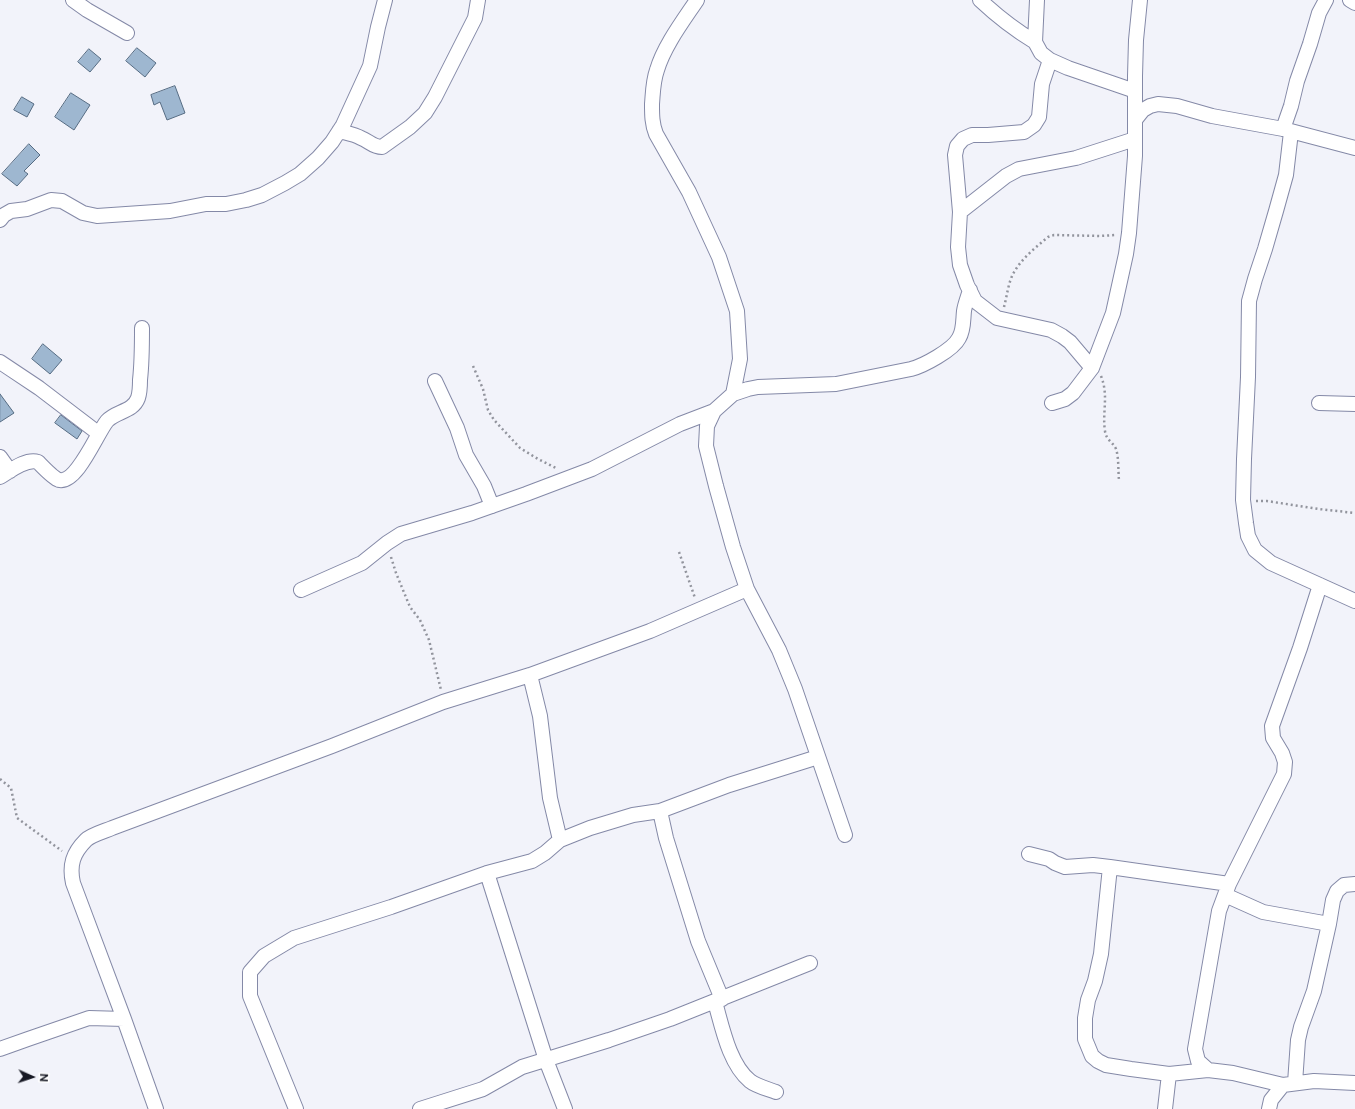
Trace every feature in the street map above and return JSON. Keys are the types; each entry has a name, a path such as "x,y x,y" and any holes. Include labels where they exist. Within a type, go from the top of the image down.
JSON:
{"street":[{"path":"73,0 87,10 127,33"},
{"path":"0,220 4,215 11,211 27,209 51,200 62,201 83,213 97,216 170,211 206,204 226,204 262,195 300,174 318,158 332,142 363,84 370,66 385,0"},
{"path":"339,131 353,134 363,138 377,147 382,147 410,127 425,113 435,97 475,18 478,0"},
{"path":"698,0 668,45 657,69 653,87 653,126 689,192 719,257 737,311 740,359 733,394"},
{"path":"980,0 1002,20 1035,42 1041,53 1050,60 1068,68 1135,91"},
{"path":"1035,42 1037,0"},
{"path":"1052,403 1066,398 1073,393 1092,368 1113,313 1129,233 1135,156 1136,40 1140,0"},
{"path":"1326,0 1319,13 1297,82 1287,130 1286,175 1249,301 1248,377 1243,500 1248,536 1255,550 1271,563 1355,601"},
{"path":"1350,0 1355,3"},
{"path":"1050,60 1042,84 1039,117 1034,125 1024,132 972,135 963,139 957,146 955,155 960,212 958,247 960,265 976,301 997,318 1051,330 1070,342 1092,368"},
{"path":"1135,120 1143,110 1150,106 1158,104 1178,106 1212,116 1317,137 1355,148"},
{"path":"960,212 1006,176 1019,169 1076,158 1135,139"},
{"path":"301,590 362,563 401,534 492,506 592,469 680,424 714,411 733,394 758,387 836,384 922,366 944,352 959,339 962,331 965,305 970,290"},
{"path":"0,457 5,474 34,460 57,479 66,479 82,464 98,433 110,418 134,406 138,398 141,372 142,328"},
{"path":"0,362 39,388 98,433"},
{"path":"435,381 457,428 466,455 484,486 492,506"},
{"path":"1319,403 1355,404"},
{"path":"714,411 707,426 706,446 731,539 747,589 779,650 834,799 845,835"},
{"path":"1208,1070 1198,1061 1195,1049 1214,948 1216,927 1227,890 1284,774 1284,758 1273,738 1272,726 1300,648 1320,585"},
{"path":"156,1109 73,883 71,873 72,859 87,839 112,828 332,746 443,702 530,675 650,631 747,589"},
{"path":"530,675 540,716 550,798 560,840"},
{"path":"296,1109 250,996 250,972 264,956 294,938 532,860 545,853 560,840 590,828 633,815 660,811 729,785 818,757"},
{"path":"660,811 666,838 718,1000 728,1045 738,1067 750,1082 776,1092"},
{"path":"1029,854 1049,859 1065,867 1094,865 1110,867 1227,890 1263,912 1329,924"},
{"path":"1110,867 1102,954 1096,981 1088,1000 1086,1018 1086,1038 1092,1056 1106,1065 1168,1074 1208,1070 1233,1073 1289,1084 1314,1081 1355,1082"},
{"path":"487,874 546,1060 565,1109"},
{"path":"1269,1109 1270,1100 1289,1084 1301,1027 1314,991 1333,900 1337,891 1344,885 1355,884"},
{"path":"420,1109 483,1089 522,1067 609,1040 718,1000 810,963"},
{"path":"0,1050 89,1018 124,1019"},
{"path":"1165,1109 1168,1074"}],"path":[{"path":"1001,319 1008,288 1013,274 1019,264 1048,237 1054,235 1100,236 1129,233"},
{"path":"473,366 483,389 488,410 494,420 520,448 552,467 576,475"},
{"path":"1092,368 1101,376 1105,384 1106,394 1104,431 1107,439 1116,449 1119,480"},
{"path":"1243,500 1267,501 1355,513"},
{"path":"387,543 396,573 410,607 420,620 430,640 443,702"},
{"path":"678,552 699,610"},
{"path":"0,779 11,788 17,818 72,859"}],"building":[{"path":"137,48 156,63 145,77 126,61"},
{"path":"89,49 101,59 90,72 78,62"},
{"path":"175,86 185,113 167,120 160,102 154,105 151,95"},
{"path":"71,93 90,105 74,130 55,117"},
{"path":"22,97 34,104 27,117 14,110"},
{"path":"29,144 40,155 24,171 28,174 17,186 2,174"},
{"path":"43,344 62,360 50,374 32,359"},
{"path":"0,394 14,413 0,422"},
{"path":"61,415 82,431 77,439 55,423"}]}
